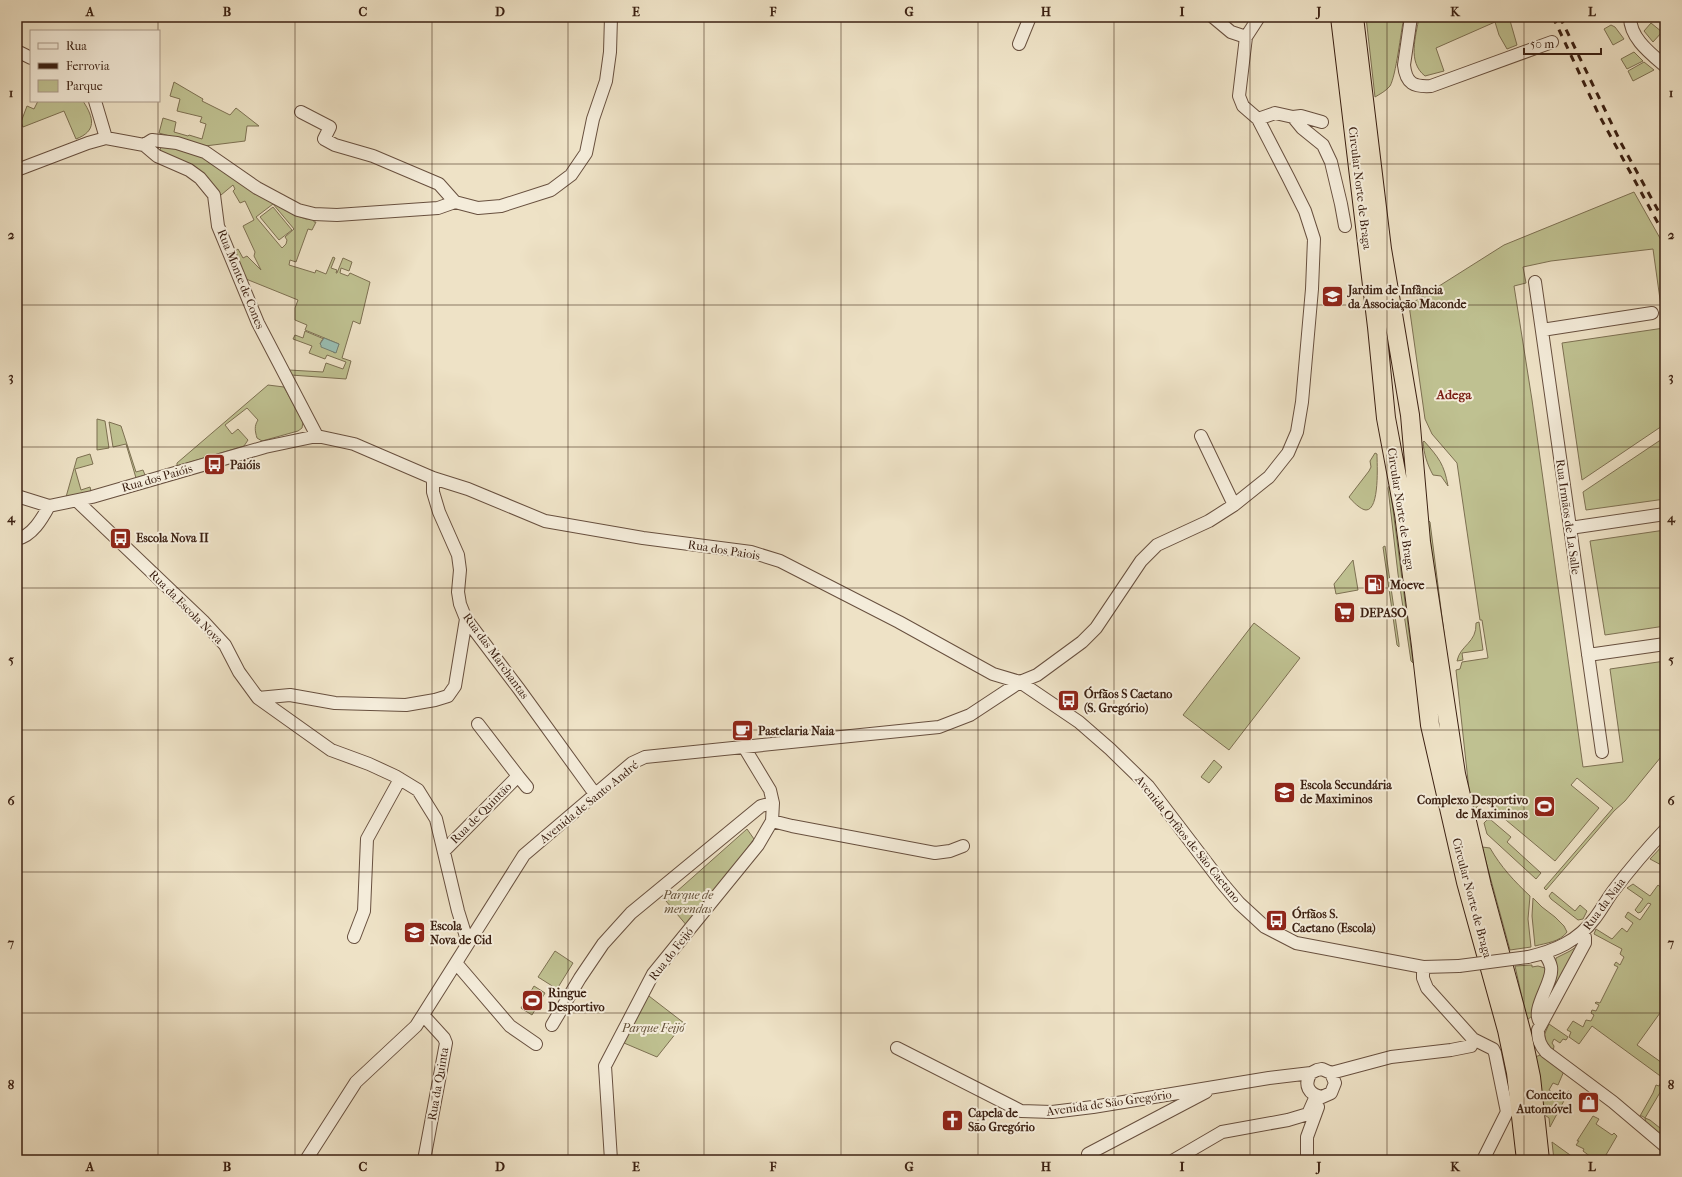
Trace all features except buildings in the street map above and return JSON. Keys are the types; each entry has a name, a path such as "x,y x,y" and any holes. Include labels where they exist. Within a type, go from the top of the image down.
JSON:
{"highway":[{"name":"Circular Norte de Braga","path":"1340,17 1377,327 1386,418 1405,522 1430,725 1466,882 1507,1030 1518,1087 1526,1160"},
{"name":"Circular Norte de Braga","path":"1354,17 1382,249 1410,415 1421,542 1456,774 1482,886 1524,1041 1536,1115 1540,1160"}],"street":[{"path":"301,112 330,127 324,139 329,142 373,156 439,184 455,202 478,208 501,206 551,190 571,175 586,153 593,118 606,82 610,52 611,17"},
{"path":"1019,44 1030,17"},
{"path":"1213,17 1231,32 1246,37"},
{"path":"1258,17 1246,37 1240,96 1243,106 1258,119 1275,113 1294,117 1302,116 1322,122"},
{"path":"1411,17 1404,72 1412,84 1420,87 1431,86 1552,42"},
{"path":"1630,17 1633,32 1640,42 1665,66"},
{"path":"17,52 30,58"},
{"path":"95,102 106,138"},
{"path":"1294,117 1302,128 1323,145 1331,162 1345,226"},
{"name":"Avenida de Santo André","path":"306,1160 356,1082 416,1026 524,855 632,763 645,757 939,727 970,715 1020,682 1037,675 1082,642 1096,628 1141,561 1157,546 1209,521 1234,505 1269,477 1288,453 1297,432 1308,350 1314,239 1306,211 1258,119"},
{"path":"17,170 88,143 106,138 144,145 152,140 177,143 205,152 258,188 298,210 314,214 337,215 438,208 455,202"},
{"name":"Rua Monte de Cones","path":"144,145 158,156 190,170 200,178 214,195 218,226 258,323 317,436"},
{"name":"Rua Irmãos de La Salle","path":"1535,282 1602,752"},
{"path":"1542,330 1652,313"},
{"name":"Rua dos Paióis","path":"17,496 49,506 77,501 265,447 317,436 354,444 433,478"},
{"path":"1201,436 1234,505"},
{"name":"Rua das Marchantas","path":"433,478 433,492 439,512 458,555 460,570 458,592 460,604 466,619 595,794"},
{"name":"Rua dos Paiois","path":"433,478 468,489 545,520 643,538 751,552 780,561 899,622 993,674 1020,682"},
{"name":"Rua da Escola Nova","path":"77,501 203,621 225,645 239,672 258,698 331,750 369,764 400,779 418,790 436,819 458,912 468,943"},
{"path":"17,539 24,538 32,532 49,506"},
{"path":"1570,528 1665,514"},
{"path":"258,698 290,695 335,703 406,705 448,696 455,686 466,619"},
{"path":"1588,655 1665,644"},
{"name":"Avenida Orfãos de São Caetano","path":"1020,682 1079,722 1110,749 1148,786 1222,883 1239,903 1265,927 1296,943 1423,967 1459,966"},
{"name":"Rua de Quintão","path":"478,724 527,786"},
{"name":"Rua do Feijó","path":"611,1160 605,1066 653,974 758,845 772,820 773,804 770,790 744,747"},
{"name":"Rua de Quintão","path":"444,851 518,776"},
{"path":"354,937 364,911 367,840 400,779"},
{"path":"552,1025 580,978 603,944 631,914 760,806 773,804"},
{"path":"772,820 792,826 935,853 950,851 963,846"},
{"name":"Rua da Naia","path":"1459,966 1528,957 1562,946 1581,933 1595,917 1638,859 1665,830"},
{"path":"1581,933 1585,937 1585,943 1550,1011 1541,1023 1538,1030 1540,1044 1546,1052 1613,1102 1665,1146"},
{"path":"1541,1023 1538,1021 1540,1006 1551,976 1551,967 1544,953"},
{"path":"456,963 510,1026 536,1044"},
{"path":"1423,967 1423,978 1427,988 1473,1039 1493,1049 1495,1052 1507,1112 1483,1160"},
{"name":"Rua da Quinta","path":"423,1015 444,1038 446,1043 424,1160"},
{"path":"1330,1073 1391,1057 1451,1050 1471,1046 1473,1039"},
{"name":"Avenida de São Gregório","path":"897,1048 1021,1111 1052,1112 1311,1073"},
{"path":"1322,1069 1330,1073 1334,1078 1334,1087 1331,1093 1319,1096 1312,1094 1308,1087 1308,1078 1311,1073 1322,1069"},
{"path":"1088,1154 1215,1087"},
{"path":"1174,1160 1222,1132 1288,1120 1308,1114 1319,1096"},
{"path":"1306,1160 1307,1137 1319,1096"}],"green space":[{"path":"1366,17 1404,17 1392,81 1388,88 1375,97"},
{"path":"1419,17 1509,17 1517,45 1507,49 1499,35 1495,22 1436,48 1444,71 1425,76 1419,70 1414,56"},
{"path":"1651,23 1662,32 1653,42 1644,31"},
{"path":"1611,25 1615,27 1624,39 1613,45 1604,29"},
{"path":"1634,52 1643,61 1627,69 1621,59"},
{"path":"1644,62 1654,70 1633,81 1628,71"},
{"path":"174,82 203,99 202,101 230,115 236,108 259,126 247,126 245,141 205,146 159,133 163,118 176,122 174,132 202,139 206,124 200,122 202,117 177,111 180,99 170,96"},
{"path":"38,102 84,102 90,113 92,123 88,132 76,139 64,111 23,127 21,122 27,106 34,109"},
{"path":"161,147 176,147 201,156 295,215 306,219 314,219 314,222 316,222 312,230 308,229 296,262 290,260 289,265 315,273 316,270 326,274 333,257 335,258 331,268 337,270 337,273 343,258 352,262 349,271 341,268 340,273 348,276 350,273 370,282 360,324 353,321 342,358 351,361 346,379 291,375 289,370 323,372 326,363 343,369 346,362 327,355 325,359 309,353 312,346 293,339 295,335 303,338 305,331 324,339 320,344 335,353 339,344 305,330 307,325 295,320 295,308 298,300 246,279 234,252 238,249 243,258 247,256 261,270 254,256 255,252 243,226 254,220 245,201 240,203 233,191 235,189 233,185 221,195 202,176 159,153","holes":["273,204 294,229 285,237 287,240 286,244 282,248 256,217"]},
{"path":"1634,192 1665,247 1665,424 1582,480 1562,343 1664,328 1653,249 1551,261 1523,267 1526,283 1514,286 1532,400 1583,767 1623,762 1610,669 1665,661 1665,752 1625,801 1614,811 1546,890 1544,888 1613,808 1577,778 1571,785 1599,808 1555,861 1482,800 1473,812 1470,799 1456,670 1460,669 1462,662 1488,658 1482,620 1480,620 1457,463 1432,434 1425,419 1409,305 1504,245"},
{"path":"273,207 292,230 279,240 260,217"},
{"path":"268,385 284,387 303,422 302,428 298,431 262,441 257,438 256,433 255,426 258,420 247,408 225,425 232,434 238,429 248,440 244,446 177,466 177,463"},
{"path":"97,419 105,421 109,448 97,450"},
{"path":"109,422 121,426 136,472 143,470 145,475 136,478 126,444 113,447"},
{"path":"1665,437 1665,499 1586,510 1583,492"},
{"path":"1424,441 1434,452 1440,462 1445,472 1448,486 1441,476 1433,475 1427,463"},
{"path":"1375,453 1377,454 1376,495 1374,503 1370,508 1364,510 1354,503 1349,497 1369,471 1371,467 1370,461"},
{"path":"90,454 93,464 75,469 81,490 90,487 91,491 66,497 77,458"},
{"path":"1389,486 1413,663 1411,661 1398,574"},
{"path":"1429,521 1444,633 1442,631 1428,523"},
{"path":"1665,530 1665,626 1605,635 1590,541"},
{"path":"1385,546 1399,647 1397,645 1383,547"},
{"path":"1353,560 1358,590 1336,594 1334,584"},
{"path":"1479,622 1483,650 1462,653 1463,660 1457,661 1461,651 1474,635 1476,623"},
{"path":"1254,623 1300,658 1229,750 1183,715"},
{"path":"1214,760 1222,767 1209,783 1201,777"},
{"path":"1487,820 1491,820 1511,837 1507,842 1541,873 1536,879 1487,834 1484,823"},
{"name":"Parque de merendas","path":"747,829 754,839 688,927 666,901"},
{"path":"1665,843 1665,859 1663,861 1665,863 1665,867 1650,859"},
{"path":"1482,847 1490,848 1508,874 1530,896 1528,919 1531,947 1510,950"},
{"path":"1633,884 1650,896 1658,885 1665,891 1665,909 1663,912 1665,914 1665,1006 1637,1045 1665,1065 1665,1084 1645,1118 1640,1116 1656,1085 1659,1086 1663,1078 1592,1026 1579,1044 1569,1037 1571,1032 1567,1030 1573,1021 1583,1027 1586,1020 1591,1021 1594,1015 1591,1013 1592,1010 1596,1011 1599,1005 1595,1003 1600,1003 1618,967 1614,965 1616,962 1620,965 1624,957 1620,954 1622,949 1594,934 1596,929 1612,939 1622,928 1627,932 1633,923 1625,917 1628,912 1640,920 1651,904 1648,903 1641,912 1638,913 1635,910 1643,899 1627,888"},
{"path":"1552,892 1575,911 1580,905 1587,911 1583,919 1578,920 1551,899 1549,896"},
{"path":"1533,898 1564,926 1567,932 1561,938 1535,946 1532,916"},
{"path":"1579,945 1543,1009 1555,967 1556,958"},
{"path":"555,951 573,963 557,989 538,977"},
{"path":"1532,965 1532,967 1538,966 1545,968 1546,971 1532,1010 1532,1016 1527,1020 1515,966"},
{"name":"Ringue Desportivo","path":"534,986 545,993 532,1015 521,1008"},
{"name":"Parque Feijó","path":"645,993 684,1023 657,1057 624,1043"},
{"path":"1549,1024 1568,1037 1566,1040 1563,1039 1560,1043 1554,1039 1552,1043 1554,1046 1553,1052 1542,1040"},
{"path":"1543,1054 1564,1071 1558,1085 1553,1083 1549,1090 1554,1093 1552,1098 1557,1100 1560,1092 1566,1095 1568,1091 1571,1092 1568,1098 1566,1097 1550,1127 1549,1118 1542,1113 1535,1057"},
{"path":"1593,1116 1599,1119 1596,1124 1612,1135 1614,1133 1617,1136 1603,1160 1595,1160 1583,1151 1584,1149 1576,1145"},
{"path":"1645,1118 1650,1120 1665,1132 1665,1141 1646,1124"},
{"path":"1552,1142 1577,1160 1554,1160"}],"water":[{"path":"324,338 339,344 336,353 321,347 320,344"}],"railway":[{"path":"1553,17 1599,115 1665,236"},
{"path":"1560,17 1621,143 1665,223"}],"place":[{"name":"Jardim de Infância da Associação Maconde","path":"1332,297"},
{"name":"Paióis","path":"214,465"},
{"name":"Escola Nova II","path":"121,538"},
{"name":"Moeve","path":"1374,585"},
{"name":"DEPASO","path":"1345,613"},
{"name":"Órfãos S Caetano (S. Gregório)","path":"1068,701"},
{"name":"Pastelaria Naia","path":"743,731"},
{"name":"Escola Secundária de Maximinos","path":"1285,792"},
{"name":"Complexo Desportivo de Maximinos","path":"1544,807"},
{"name":"Órfãos S. Caetano (Escola)","path":"1276,921"},
{"name":"Escola Nova de Cid","path":"415,933"},
{"name":"Ringue Desportivo","path":"533,1000"},
{"name":"Conceito Automóvel","path":"1588,1102"},
{"name":"Capela de São Gregório","path":"952,1120"}],"district":[{"name":"Adega","path":"1454,394"}]}
